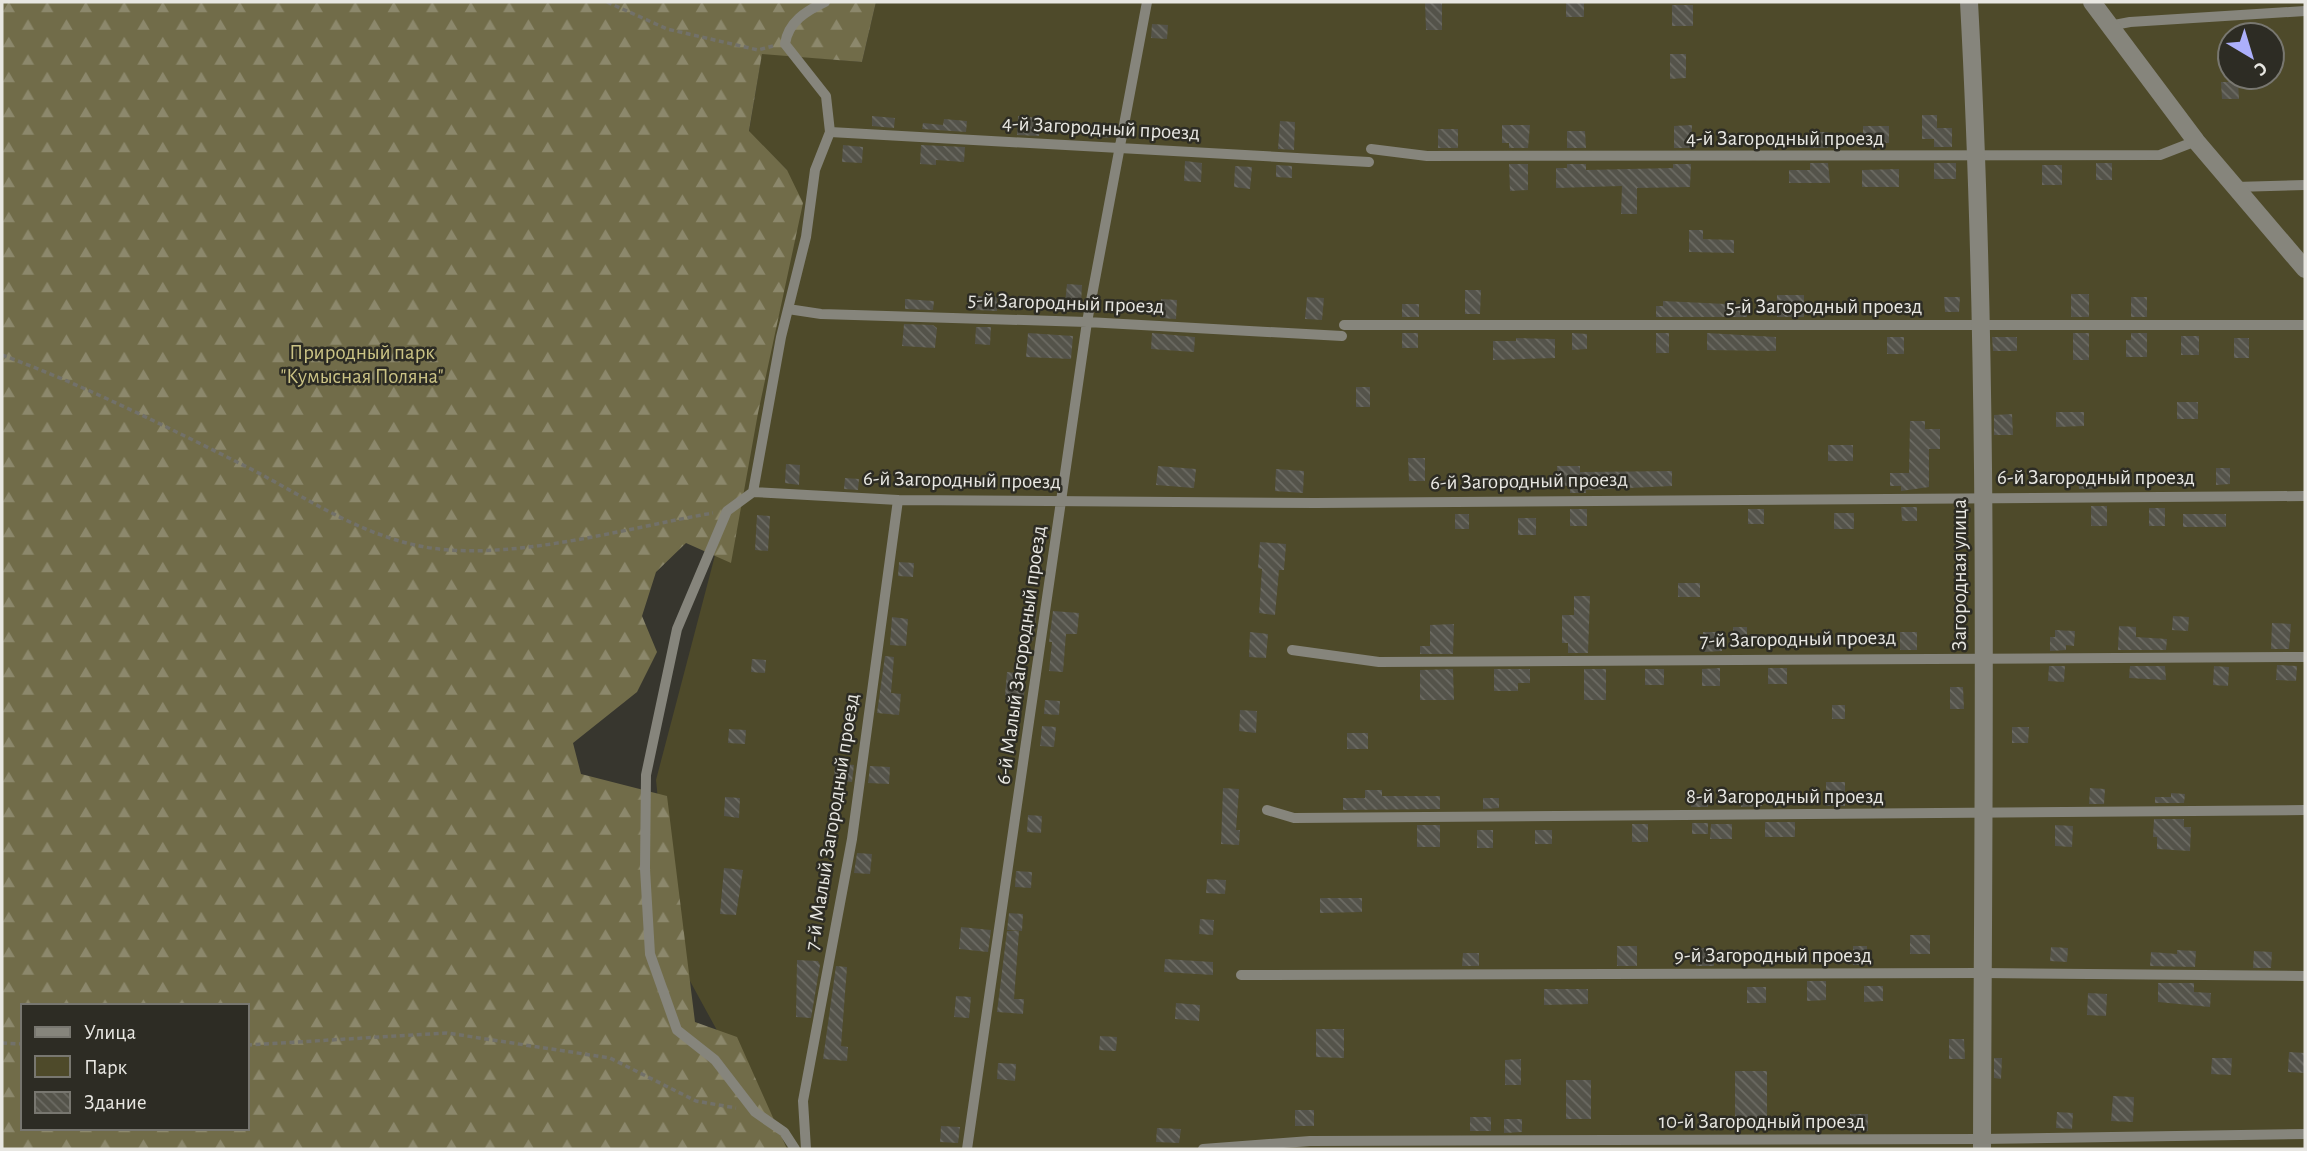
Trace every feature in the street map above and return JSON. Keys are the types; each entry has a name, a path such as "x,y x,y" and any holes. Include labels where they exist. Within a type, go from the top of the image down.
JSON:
{"street":[{"name":"Загородная улица","path":"1969,2 1978,158 1981,325 1982,1144"},
{"path":"2092,2 2196,141 2305,269"}],"lane":[{"path":"796,1149 784,1132 755,1112 715,1060 677,1030 650,954 646,881 646,775 677,629 727,511 752,492 788,309 806,237 815,170 830,132 826,96 785,44 786,30 807,11 825,2"},
{"name":"6-й Малый Загородный проезд","path":"967,1149 1087,322 1147,2"},
{"path":"2109,26 2130,22 2305,11"},
{"name":"4-й Загородный проезд","path":"830,132 1370,162"},
{"name":"4-й Загородный проезд","path":"1371,149 1427,156 1978,158 2160,155 2196,141"},
{"path":"2235,187 2305,185"},
{"name":"5-й Загородный проезд","path":"788,309 821,314 1343,330 1981,325 2305,326"},
{"name":"6-й Загородный проезд","path":"752,492 898,500 1315,503 1982,496 2305,496"},
{"name":"7-й Малый Загородный проезд","path":"806,1149 803,1101 852,839 898,500"},
{"name":"7-й Загородный проезд","path":"1292,650 1379,662 2305,657"},
{"name":"8-й Загородный проезд","path":"1267,810 1294,818 2305,810"},
{"name":"9-й Загородный проезд","path":"1241,975 2305,976"},
{"name":"10-й Загородный проезд","path":"1203,1149 1310,1141 1982,1144 2305,1135"}],"path":[{"path":"607,2 667,29 717,42 758,50 785,44"},
{"path":"2,355 62,377 250,468 346,522 415,545 472,550 567,542 727,511"},
{"path":"248,1045 447,1033 610,1058 696,1101 755,1112"},
{"path":"2,1043 21,1044"}],"green space":[{"name":"Природный парк \"Кумысная Поляна\"","path":"2,2 876,2 862,62 762,54 749,131 787,170 803,203 758,413 731,563 686,543 656,572 642,616 657,652 637,692 573,743 581,774 667,796 695,1022 737,1037 787,1149 2,1149"},
{"path":"876,2 2305,2 2305,1149 782,1149 673,950 656,780 781,304 787,170 749,132 762,53 862,62"}],"building":[{"path":"1425,2 1442,2 1442,30 1426,30"},
{"path":"1566,2 1584,2 1584,17 1566,17"},
{"path":"1672,5 1693,5 1693,26 1672,26"},
{"path":"1152,24 1168,25 1167,39 1151,38"},
{"path":"1670,54 1686,54 1686,78 1670,79"},
{"path":"2222,91 2239,91 2239,99 2222,99"},
{"path":"1922,115 1937,115 1937,128 1952,128 1952,147 1934,147 1934,139 1922,139"},
{"path":"872,116 895,118 894,128 872,126"},
{"path":"1018,116 1041,118 1039,136 1017,135"},
{"path":"944,119 967,121 966,132 922,129 923,123 943,125"},
{"path":"1280,121 1295,122 1294,150 1278,149"},
{"path":"1097,123 1110,125 1108,138 1095,136"},
{"path":"1502,125 1530,125 1528,148 1509,148 1509,143 1502,143"},
{"path":"1692,125 1691,148 1674,148 1674,126"},
{"path":"1863,126 1889,126 1889,143 1863,143"},
{"path":"1438,129 1458,129 1458,148 1438,148"},
{"path":"1567,131 1585,131 1586,148 1567,148"},
{"path":"1810,132 1828,132 1828,148 1810,148"},
{"path":"843,145 863,147 862,163 842,162"},
{"path":"921,145 965,147 964,162 936,160 936,165 920,164"},
{"path":"1185,161 1202,163 1201,182 1184,181"},
{"path":"1810,163 1828,163 1830,183 1789,183 1789,170 1810,170"},
{"path":"1934,163 1956,163 1956,179 1934,179"},
{"path":"2096,163 2112,163 2112,180 2096,180"},
{"path":"1509,164 1528,164 1528,190 1510,191"},
{"path":"1567,164 1586,164 1586,170 1673,168 1673,164 1691,164 1690,187 1637,188 1637,214 1621,214 1622,186 1556,188 1556,168 1567,168"},
{"path":"1276,165 1292,166 1292,178 1276,177"},
{"path":"2042,165 2062,165 2062,185 2042,185"},
{"path":"1235,166 1252,167 1250,189 1234,187"},
{"path":"1899,169 1899,187 1862,187 1862,170"},
{"path":"1689,230 1703,230 1703,239 1734,240 1734,253 1689,252"},
{"path":"1067,284 1082,285 1081,304 1065,303"},
{"path":"1465,290 1481,290 1480,314 1465,314"},
{"path":"2071,294 2089,294 2089,317 2071,317"},
{"path":"1777,295 1804,295 1804,317 1777,317"},
{"path":"977,296 997,297 997,311 976,310"},
{"path":"1307,297 1324,298 1322,320 1305,319"},
{"path":"1944,297 1960,297 1959,312 1945,312"},
{"path":"2131,297 2147,297 2147,317 2131,317"},
{"path":"905,299 934,301 933,310 905,309"},
{"path":"1161,299 1177,300 1176,319 1160,318"},
{"path":"1663,301 1747,305 1747,317 1656,317 1656,306 1663,306"},
{"path":"1402,304 1419,304 1419,317 1402,317"},
{"path":"904,324 933,325 937,328 935,348 902,346"},
{"path":"976,327 991,327 990,345 975,344"},
{"path":"1028,333 1073,336 1071,359 1026,357"},
{"path":"1152,333 1195,337 1194,352 1151,349"},
{"path":"1402,333 1418,333 1418,348 1402,348"},
{"path":"1572,333 1587,334 1587,349 1572,350"},
{"path":"1656,333 1669,333 1669,353 1656,353"},
{"path":"1707,333 1776,337 1776,351 1707,350"},
{"path":"2073,333 2089,333 2089,360 2073,360"},
{"path":"2131,333 2147,333 2147,357 2126,357 2126,340 2131,340"},
{"path":"2181,336 2199,336 2199,355 2181,355"},
{"path":"1887,337 1904,337 1904,354 1887,354"},
{"path":"1992,337 2017,337 2017,351 1993,351"},
{"path":"1516,338 1555,339 1555,358 1493,360 1493,341 1516,341"},
{"path":"2234,338 2249,338 2249,358 2234,358"},
{"path":"1356,387 1370,387 1370,407 1356,407"},
{"path":"2177,402 2198,402 2198,419 2177,419"},
{"path":"2056,412 2084,412 2084,426 2056,427"},
{"path":"2012,414 2013,435 1994,435 1994,415"},
{"path":"1910,421 1925,421 1925,429 1940,429 1940,449 1929,449 1929,487 1901,491 1901,486 1890,486 1890,473 1909,473"},
{"path":"1828,445 1853,445 1853,461 1828,461"},
{"path":"1408,458 1425,458 1425,481 1409,481"},
{"path":"786,464 800,465 799,485 785,483"},
{"path":"1158,466 1196,469 1194,488 1156,485"},
{"path":"1557,466 1580,466 1580,472 1672,471 1672,486 1570,493 1570,486 1558,486"},
{"path":"2216,468 2230,468 2230,484 2216,485"},
{"path":"1276,469 1304,471 1303,493 1275,491"},
{"path":"2079,476 2094,476 2094,489 2079,489"},
{"path":"845,478 859,479 858,490 844,489"},
{"path":"2091,506 2107,506 2107,526 2091,526"},
{"path":"1901,507 1917,507 1917,521 1902,521"},
{"path":"2149,508 2165,508 2165,526 2149,526"},
{"path":"1570,509 1587,509 1587,526 1570,526"},
{"path":"1748,509 1764,509 1764,524 1748,524"},
{"path":"1834,513 1854,513 1854,529 1834,529"},
{"path":"1455,514 1469,514 1469,529 1455,529"},
{"path":"2183,514 2226,514 2226,527 2183,527"},
{"path":"757,515 770,516 768,551 755,550"},
{"path":"1518,518 1536,518 1536,535 1518,535"},
{"path":"1260,542 1286,544 1284,570 1279,570 1275,615 1259,613 1262,569 1258,568"},
{"path":"899,562 914,563 913,577 898,576"},
{"path":"1678,583 1700,583 1700,597 1678,597"},
{"path":"1574,596 1590,596 1588,653 1568,653 1568,643 1562,643 1562,615 1574,615"},
{"path":"1029,610 1037,610 1033,641 1023,640"},
{"path":"1053,611 1079,613 1077,634 1066,634 1063,672 1049,671"},
{"path":"2173,616 2189,617 2188,631 2172,630"},
{"path":"892,617 908,619 906,646 890,645"},
{"path":"2272,623 2291,624 2289,649 2271,649"},
{"path":"1454,624 1453,654 1420,654 1420,646 1430,646 1430,625"},
{"path":"2119,626 2136,627 2136,637 2167,639 2166,650 2118,650"},
{"path":"1733,627 1747,627 1747,643 1733,643"},
{"path":"2055,630 2075,631 2074,646 2066,645 2066,650 2050,651 2050,637 2055,637"},
{"path":"1250,632 1268,634 1266,658 1249,657"},
{"path":"1703,632 1722,632 1722,651 1703,652"},
{"path":"1900,632 1917,632 1917,650 1900,650"},
{"path":"885,656 894,657 891,693 901,694 899,715 877,713"},
{"path":"752,659 766,660 765,673 751,672"},
{"path":"2277,665 2297,666 2296,681 2276,680"},
{"path":"2049,666 2065,666 2064,682 2048,681"},
{"path":"2130,666 2165,666 2166,680 2129,678"},
{"path":"2214,666 2229,667 2228,686 2213,685"},
{"path":"1720,668 1720,686 1702,686 1702,669"},
{"path":"1768,668 1787,668 1787,684 1768,684"},
{"path":"1453,669 1454,700 1420,700 1420,670"},
{"path":"1494,669 1530,669 1530,683 1518,683 1518,691 1494,691"},
{"path":"1584,669 1606,669 1606,700 1584,700"},
{"path":"1645,669 1664,669 1664,685 1645,685"},
{"path":"1007,672 1026,674 1024,696 1005,695"},
{"path":"1950,687 1963,687 1964,709 1950,709"},
{"path":"1045,700 1060,701 1059,715 1044,714"},
{"path":"1832,705 1845,705 1845,719 1832,719"},
{"path":"1240,710 1257,711 1256,733 1239,731"},
{"path":"1042,726 1056,727 1054,747 1040,746"},
{"path":"2012,727 2029,727 2028,743 2012,743"},
{"path":"729,729 746,730 745,744 728,743"},
{"path":"1347,733 1368,733 1368,749 1347,749"},
{"path":"835,763 854,765 852,782 834,780"},
{"path":"870,766 890,767 889,784 868,783"},
{"path":"1826,782 1845,782 1845,806 1826,806"},
{"path":"1223,788 1239,789 1236,830 1240,830 1239,845 1221,844"},
{"path":"2090,788 2105,789 2104,804 2089,804"},
{"path":"1365,790 1382,790 1382,796 1440,796 1440,809 1343,810 1343,798 1365,798"},
{"path":"2171,793 2185,794 2184,803 2155,803 2155,797 2171,797"},
{"path":"1691,794 1708,794 1708,807 1691,807"},
{"path":"1741,795 1762,795 1762,806 1741,807"},
{"path":"725,797 740,798 739,818 724,816"},
{"path":"1483,798 1499,798 1499,808 1483,809"},
{"path":"1028,815 1042,816 1041,833 1027,832"},
{"path":"2154,819 2184,819 2184,827 2191,827 2190,851 2157,849 2157,837 2153,837"},
{"path":"1765,822 1795,822 1795,837 1765,837"},
{"path":"1692,823 1708,823 1708,834 1692,834"},
{"path":"1632,824 1648,824 1648,842 1632,842"},
{"path":"1711,824 1732,824 1732,839 1710,839"},
{"path":"1417,825 1440,825 1440,847 1417,847"},
{"path":"2055,825 2073,826 2072,847 2055,846"},
{"path":"1477,830 1493,830 1493,848 1477,848"},
{"path":"1535,830 1552,830 1552,844 1535,844"},
{"path":"857,853 872,854 870,874 854,873"},
{"path":"724,868 743,870 736,915 720,914"},
{"path":"1016,871 1032,872 1031,888 1015,887"},
{"path":"1207,879 1226,880 1225,894 1206,893"},
{"path":"1320,898 1362,898 1362,912 1320,913"},
{"path":"1009,913 1023,914 1022,931 1007,930"},
{"path":"1200,919 1214,920 1213,935 1199,934"},
{"path":"961,927 991,930 988,952 959,949"},
{"path":"1007,931 1019,931 1014,999 1024,999 1023,1014 997,1012"},
{"path":"1910,935 1930,935 1930,954 1910,954"},
{"path":"1617,946 1637,946 1637,966 1617,966"},
{"path":"1853,946 1867,946 1867,965 1853,965"},
{"path":"2051,947 2068,948 2067,962 2050,961"},
{"path":"1696,948 1714,948 1714,966 1696,966"},
{"path":"2177,950 2196,951 2195,967 2150,966 2151,952 2177,954"},
{"path":"2254,951 2272,952 2271,968 2253,968"},
{"path":"1463,953 1479,953 1479,966 1462,966"},
{"path":"1165,959 1213,962 1213,975 1164,972"},
{"path":"797,960 818,961 820,965 811,1018 796,1017"},
{"path":"836,966 847,967 841,1046 848,1047 847,1061 823,1059"},
{"path":"1807,981 1826,981 1826,1000 1807,1001"},
{"path":"2158,983 2194,983 2194,992 2211,993 2210,1007 2158,1002"},
{"path":"1864,986 1883,986 1883,1001 1864,1002"},
{"path":"1747,987 1766,987 1766,1003 1747,1003"},
{"path":"1544,989 1588,989 1588,1004 1544,1005"},
{"path":"2088,993 2107,994 2106,1016 2087,1015"},
{"path":"956,996 971,997 969,1018 954,1017"},
{"path":"1176,1003 1200,1005 1199,1021 1175,1019"},
{"path":"1316,1029 1344,1029 1344,1058 1316,1057"},
{"path":"1100,1036 1117,1037 1116,1051 1099,1050"},
{"path":"1949,1039 1964,1039 1965,1059 1949,1059"},
{"path":"2289,1052 2305,1053 2305,1073 2288,1072"},
{"path":"1994,1058 2002,1058 2001,1079 1994,1078"},
{"path":"2212,1058 2232,1058 2231,1075 2211,1074"},
{"path":"1521,1059 1521,1085 1505,1085 1505,1060"},
{"path":"998,1063 1016,1064 1015,1081 997,1079"},
{"path":"1735,1071 1767,1071 1767,1129 1735,1129"},
{"path":"1566,1080 1591,1080 1591,1119 1566,1119"},
{"path":"2113,1096 2134,1097 2133,1122 2111,1121"},
{"path":"1295,1110 1314,1110 1314,1126 1295,1126"},
{"path":"2057,1112 2073,1113 2072,1129 2056,1128"},
{"path":"1850,1114 1868,1114 1868,1131 1850,1132"},
{"path":"1470,1117 1491,1117 1491,1131 1470,1131"},
{"path":"1504,1119 1522,1119 1522,1132 1504,1133"},
{"path":"941,1126 960,1127 958,1143 940,1142"},
{"path":"1157,1128 1181,1129 1179,1143 1156,1142"}]}
